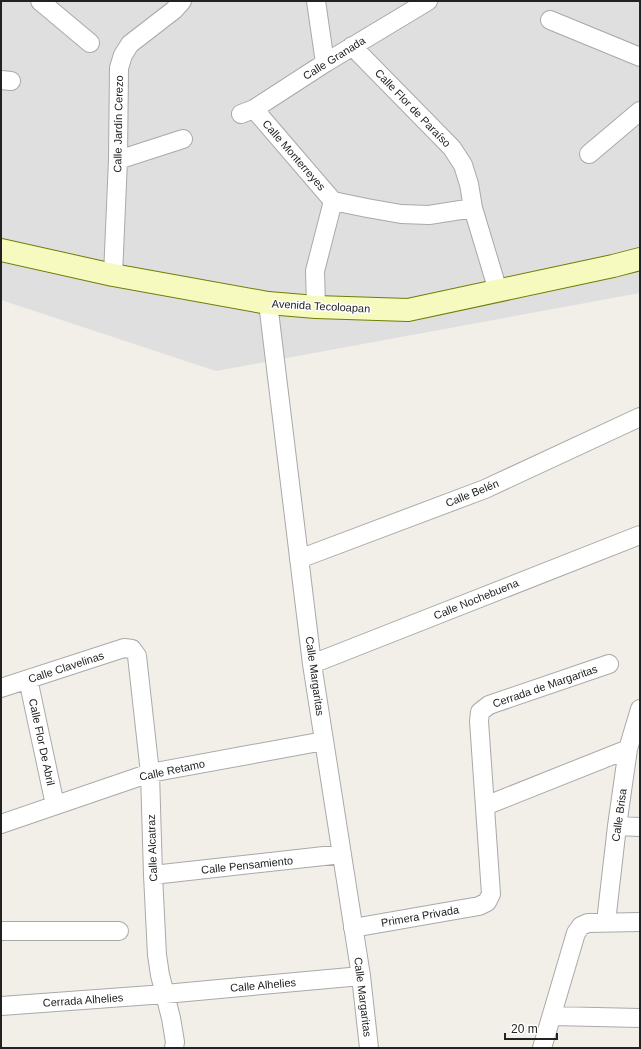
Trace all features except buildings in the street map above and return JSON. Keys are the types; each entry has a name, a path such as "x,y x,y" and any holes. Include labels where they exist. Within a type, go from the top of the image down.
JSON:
{"street":[{"path":"40,1 90,43"},
{"name":"Calle Jardín Cerezo","path":"113,275 118,160 119,68 123,55 130,44 174,10 182,1"},
{"path":"316,1 325,63"},
{"name":"Calle Granada","path":"248,112 352,46 428,1"},
{"path":"550,20 640,57"},
{"name":"Calle Flor de Paraíso","path":"352,46 452,148 463,165 469,184 473,208 498,291"},
{"path":"589,154 640,111"},
{"name":"Calle Monterreyes","path":"248,112 333,201 394,213 429,215 473,208"},
{"path":"118,160 183,139"},
{"name":"Calle Monterreyes","path":"316,307 315,271 333,201"},
{"name":"Avenida Tecoloapan","path":"1,250 113,275 268,303 316,307 408,310 640,259"},
{"name":"Calle Margaritas","path":"268,303 312,664 361,976 369,1048"},
{"name":"Calle Belén","path":"299,559 485,489 640,417"},
{"name":"Calle Nochebuena","path":"312,664 640,534"},
{"name":"Calle Clavelinas","path":"1,688 124,648 132,649"},
{"name":"Calle Alcatraz","path":"132,649 138,656 150,772 152,875 157,956 164,994 171,1018 175,1042 174,1048"},
{"name":"Cerrada de Margaritas","path":"485,806 479,721 480,712 489,705 609,664"},
{"name":"Calle Flor De Abril","path":"28,679 55,805"},
{"name":"Calle Brisa","path":"606,922 628,749 640,709"},
{"name":"Calle Retamo","path":"1,824 150,772 324,741"},
{"path":"485,806 628,749"},
{"name":"Primera Privada","path":"353,928 479,906 487,902 491,894 485,806"},
{"path":"617,826 640,827"},
{"name":"Calle Pensamiento","path":"152,875 342,854"},
{"path":"542,1048 576,932 581,926 588,923 640,922"},
{"path":"1,931 119,931"},
{"name":"Calle Alhelies","path":"164,994 361,976"},
{"name":"Cerrada Alhelies","path":"1,1006 164,994"},
{"path":"552,1016 640,1018"}],"shaded area":[{"path":"1,1 640,1 640,293 216,371 1,300"}]}
